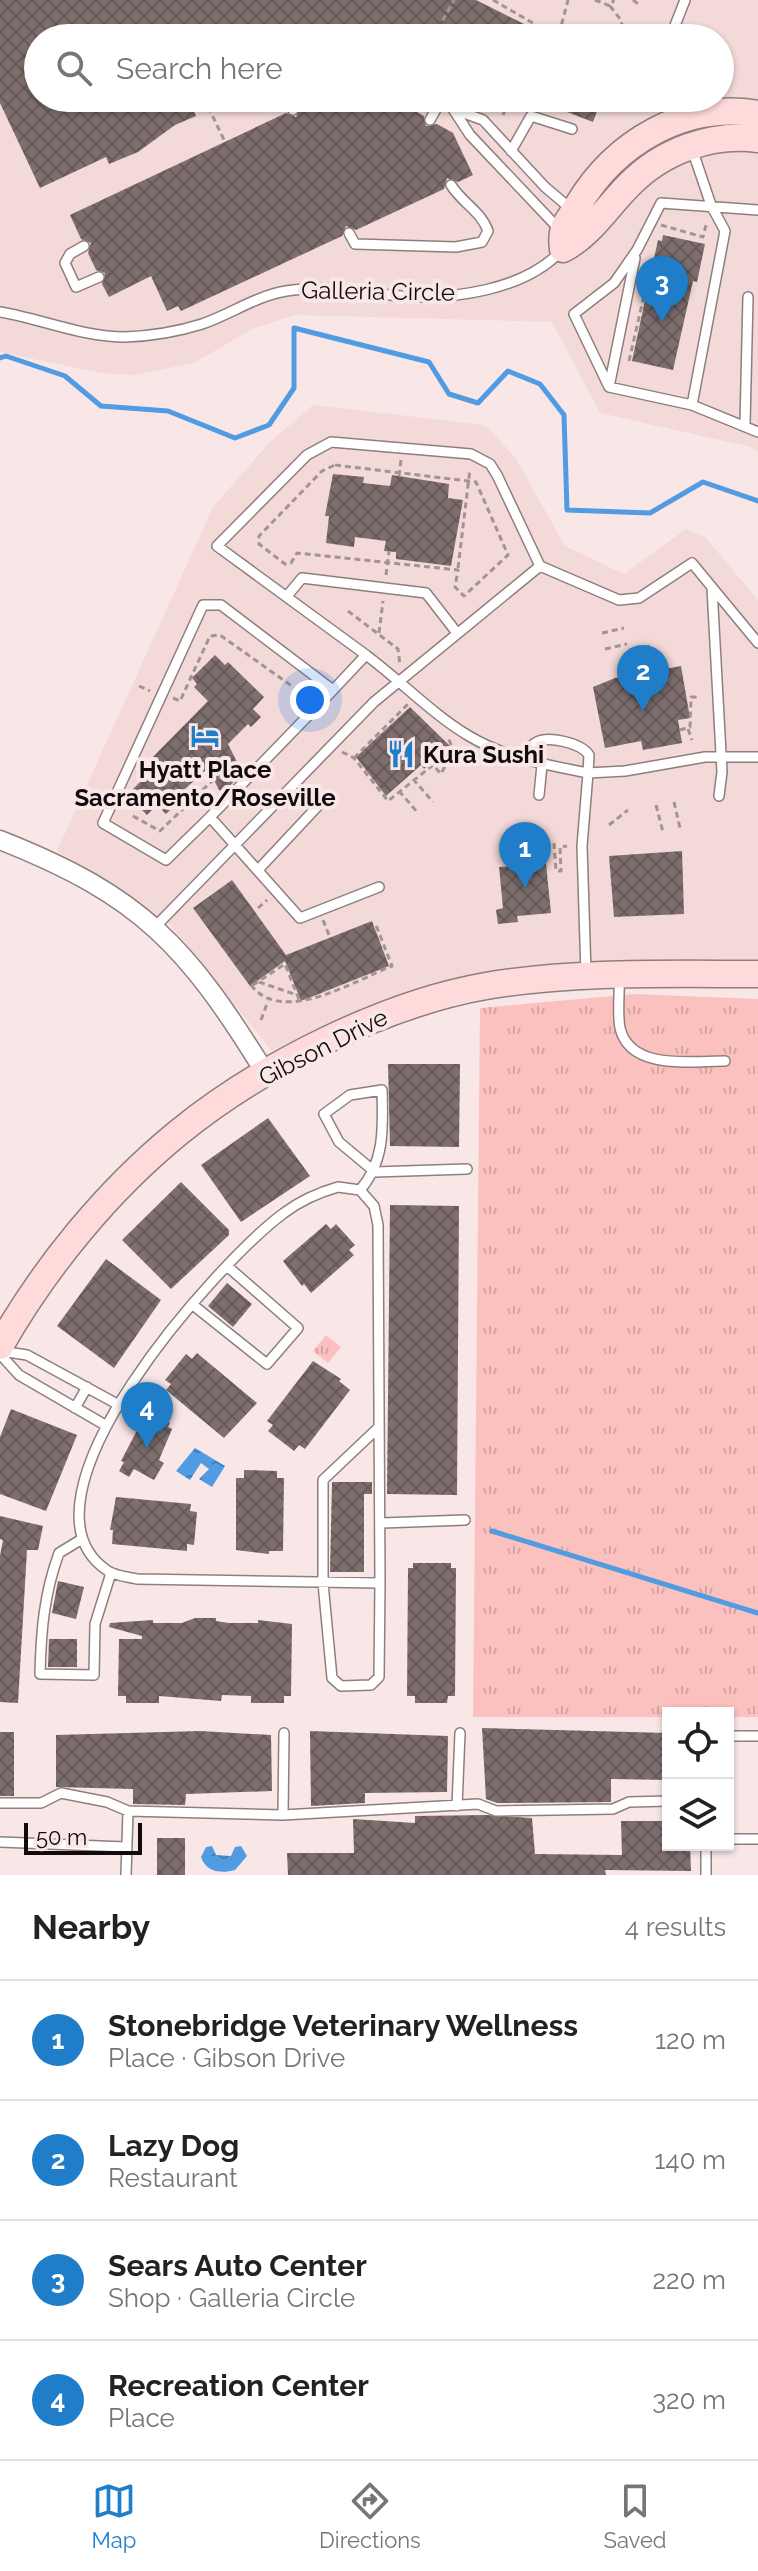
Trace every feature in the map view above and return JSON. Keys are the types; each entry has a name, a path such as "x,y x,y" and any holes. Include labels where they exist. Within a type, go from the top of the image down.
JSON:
{"street":[{"name":"Galleria Circle","path":"573,232 596,180 671,112"},
{"name":"Galleria Circle","path":"734,112 758,114"},
{"name":"Galleria Circle","path":"573,232 647,169 716,138 758,139"},
{"path":"0,840 69,868 155,927 209,985 266,1074"},
{"name":"Gibson Drive","path":"0,1350 43,1278 103,1206 178,1133 266,1074 384,1012 486,986 619,974 758,974"}],"lane":[{"path":"676,24 685,0"},
{"path":"430,120 434,112"},
{"path":"455,112 470,135 573,232"},
{"path":"461,112 483,120 511,151 573,232"},
{"path":"676,112 711,205 725,231 692,405"},
{"path":"511,151 531,116 572,129"},
{"path":"349,233 355,244 456,247 482,242 488,231 484,218 458,197 451,185"},
{"path":"609,387 574,314 614,283 637,250 661,203 758,210"},
{"name":"Galleria Circle","path":"0,312 89,333 151,336 203,323 245,303 285,291 329,288 433,297 496,287 524,277 573,232"},
{"path":"84,246 70,254 65,263 76,287 99,277"},
{"path":"609,387 637,250"},
{"path":"745,424 748,297"},
{"path":"609,387 692,405 745,424 758,432"},
{"path":"758,643 692,563 639,598 619,600 540,566 497,475 490,464 471,454 331,442 307,455 217,546 366,655 471,737 523,759 588,773 625,771 721,757 758,757"},
{"path":"155,927 399,680 540,566"},
{"path":"287,596 302,578 426,593 457,633"},
{"path":"712,587 721,757 719,796"},
{"path":"333,690 221,605 203,605 103,823 166,860 210,817 333,690 366,655"},
{"path":"523,759 528,748 544,740 576,744 589,755 582,846 586,976"},
{"path":"539,795 542,765"},
{"path":"258,870 317,807"},
{"path":"210,817 300,918 379,887"},
{"path":"619,974 620,1029 631,1049 654,1060 725,1061"},
{"path":"360,1190 375,1172 384,1130 382,1090 350,1095 324,1114 339,1142 375,1172 467,1169"},
{"path":"379,1427 323,1480 323,1583 332,1678 341,1686 371,1685 379,1677 382,1523 378,1225 374,1206 360,1190 338,1187 313,1194 281,1214 227,1266 193,1305 119,1405 105,1425 82,1482 82,1539 93,1558 111,1573 137,1579 323,1583 380,1583"},
{"path":"193,1305 267,1364 298,1328 227,1266"},
{"path":"0,1350 27,1355 119,1405"},
{"path":"0,1350 19,1375 105,1425"},
{"path":"75,1408 87,1387"},
{"path":"382,1523 465,1520"},
{"path":"82,1539 59,1553 47,1585 41,1618 40,1674 94,1675 95,1624 111,1573"},
{"path":"283,1815 284,1733"},
{"path":"457,1806 460,1733"},
{"path":"734,1736 758,1736"},
{"path":"0,1803 41,1803 61,1793 107,1802 128,1811 283,1815 478,1804 496,1811 613,1809 629,1802 662,1801"},
{"path":"126,1875 128,1811"},
{"path":"734,1839 758,1839"},
{"path":"0,1842 125,1847"},
{"path":"706,1851 706,1875"}],"path":[{"path":"441,24 454,0"},
{"path":"493,0 535,24"},
{"path":"562,24 568,0"},
{"path":"595,0 610,6 622,24"},
{"path":"610,6 614,0"},
{"path":"633,0 641,6"},
{"path":"211,112 225,142"},
{"path":"656,236 661,225 703,237 711,205"},
{"path":"629,361 649,274 641,270 646,259"},
{"path":"400,474 402,448"},
{"path":"458,570 297,553 291,563 285,564 257,541 327,468 335,465 469,480 479,486 508,555 464,596 455,587 458,570 469,480 471,454"},
{"path":"386,577 389,551"},
{"path":"379,634 383,597"},
{"path":"348,611 398,649 400,665"},
{"path":"602,633 624,628"},
{"path":"139,686 180,701 210,636 220,635 310,699"},
{"path":"648,645 653,668"},
{"path":"605,649 629,646 636,671"},
{"path":"692,740 688,728 691,722 691,697 697,697"},
{"path":"354,758 409,703 418,713"},
{"path":"691,722 701,722"},
{"path":"680,730 688,728"},
{"path":"335,759 343,751 354,758 388,801 433,765 441,774 453,750 449,738 440,731"},
{"path":"133,816 160,831 212,781 244,767"},
{"path":"413,779 433,802"},
{"path":"399,791 418,813"},
{"path":"674,802 680,828"},
{"path":"656,805 663,832"},
{"path":"609,825 628,810"},
{"path":"554,843 556,871 561,871 560,847 567,846"},
{"path":"300,1002 285,964 252,985 268,1000 286,1004 300,1002 392,966 376,925"},
{"path":"258,982 297,995"},
{"path":"261,1020 268,1000"}],"shaded area":[{"path":"0,0 758,0 758,452 751,447 600,413 552,322 295,315 252,329 194,363 134,375 101,373 0,352"},
{"path":"313,405 485,425 515,457 565,546 624,574 686,529 705,537 758,600 758,962 515,967 368,1005 272,1051 171,926 57,851 213,507 270,442"}],"green space":[{"path":"634,994 758,999 758,1717 734,1717 734,1707 662,1707 662,1717 473,1717 480,1008"},
{"path":"326,1335 341,1347 328,1363 313,1351"}],"water":[{"path":"195,1448 225,1466 212,1487 199,1479 209,1469 201,1463 190,1480 176,1471"},
{"path":"212,1846 216,1855 231,1856 235,1847 241,1846 247,1856 235,1870 215,1871 206,1866 201,1857 206,1847"}],"building":[{"path":"0,0 476,0 524,24 24,24 24,112 194,112 196,116 175,125 138,152 109,164 106,157 40,188 0,103"},
{"path":"298,112 417,112 424,116 426,126 437,124 453,133 473,175 458,182 447,178 444,189 356,230 346,226 342,236 181,311 178,306 167,311 151,276 109,297 102,284 105,273 96,270 88,253 91,243 81,239 70,215 286,113 296,117"},
{"path":"567,112 597,112 593,122"},
{"path":"663,235 705,244 697,282 693,281 673,370 632,361 658,240 662,241"},
{"path":"333,474 364,477 363,483 390,486 392,475 449,484 448,498 463,500 451,566 396,559 396,552 384,551 386,541 355,537 354,547 326,543 329,516 325,516"},
{"name":"Hyatt Place Sacramento/Roseville","path":"215,655 225,665 228,662 264,697 253,709 261,717 251,727 248,724 228,744 238,764 235,766 242,773 224,792 219,790 208,768 174,799 177,803 166,814 157,805 147,815 127,795 141,781 137,777 139,771 208,701 194,687 197,684 192,678"},
{"path":"681,666 690,718 678,720 682,743 643,750 641,741 605,748 593,687 615,678"},
{"name":"Kura Sushi","path":"410,707 450,746 424,769 421,765 386,796 356,757"},
{"path":"682,851 684,914 614,917 609,856"},
{"path":"546,864 551,913 517,916 518,922 498,924 496,910 503,908 499,867"},
{"path":"232,880 286,955 372,921 389,966 301,1001 285,961 250,986 193,908"},
{"path":"388,1064 460,1064 459,1147 390,1146"},
{"path":"268,1118 310,1176 241,1222 201,1165"},
{"path":"181,1182 229,1230 229,1235 171,1289 122,1240"},
{"path":"390,1205 459,1206 457,1495 387,1494"},
{"path":"326,1224 331,1229 336,1224 355,1245 349,1250 354,1255 311,1293 283,1261"},
{"path":"106,1259 161,1300 114,1368 57,1326"},
{"path":"227,1283 252,1304 233,1327 208,1306"},
{"path":"197,1353 257,1403 224,1438 166,1390 171,1384 165,1380 186,1354 192,1359"},
{"path":"313,1361 341,1379 339,1381 350,1390 305,1449 299,1445 294,1451 268,1431 273,1425 267,1421"},
{"path":"11,1409 77,1435 46,1511 0,1494 0,1437"},
{"path":"155,1414 170,1423 168,1427 172,1429 159,1460 164,1463 154,1480 134,1469 129,1477 119,1471 124,1462 121,1461 144,1417 151,1420"},
{"path":"244,1470 277,1471 277,1478 284,1478 283,1551 269,1551 269,1554 236,1550 236,1478 244,1478"},
{"path":"332,1482 372,1482 372,1494 364,1494 364,1572 330,1572"},
{"path":"116,1497 191,1504 190,1511 197,1512 194,1545 187,1544 187,1551 112,1544 113,1530 110,1530"},
{"path":"0,1516 43,1526 38,1550 27,1550 18,1703 0,1702 0,1556 3,1540 0,1539"},
{"path":"413,1563 451,1563 451,1568 456,1568 455,1696 448,1696 447,1703 415,1703 415,1696 407,1696 408,1568 413,1568"},
{"path":"58,1581 84,1587 76,1619 52,1613"},
{"path":"195,1618 216,1618 216,1621 229,1623 258,1623 258,1620 292,1624 291,1696 284,1696 284,1703 251,1703 251,1696 222,1695 221,1701 159,1696 159,1703 126,1703 126,1696 118,1696 119,1639 142,1639 142,1636 109,1627 110,1623 153,1620 153,1623 182,1623"},
{"path":"49,1639 77,1639 77,1667 48,1667"},
{"path":"482,1728 662,1733 662,1780 611,1779 611,1802 497,1803 486,1799"},
{"path":"200,1731 271,1735 272,1791 186,1794 185,1805 133,1804 133,1789 56,1787 56,1735"},
{"path":"310,1731 448,1736 447,1792 365,1793 365,1803 311,1806"},
{"path":"0,1732 14,1732 14,1796 0,1796"},
{"path":"415,1816 532,1818 535,1854 622,1855 621,1821 662,1821 662,1851 690,1851 691,1871 605,1870 606,1875 288,1875 287,1853 354,1853 353,1819 415,1823"},
{"path":"157,1838 185,1838 185,1875 157,1875"}],"waterway":[{"path":"0,358 6,356 65,376 101,406 168,411 235,438 269,425 294,388 294,328 429,362 449,394 478,403 508,371 540,384 564,415 567,510 650,513 703,482 758,501"},
{"path":"492,1531 758,1613"}],"place":[{"name":"Sears Auto Center","path":"662,322"},
{"name":"Lazy Dog","path":"643,711"},
{"name":"Hyatt Place Sacramento/Roseville","path":"205,736"},
{"name":"Kura Sushi","path":"401,754"},
{"name":"Stonebridge Veterinary Wellness","path":"525,888"},
{"name":"Recreation Center","path":"147,1448"}]}
